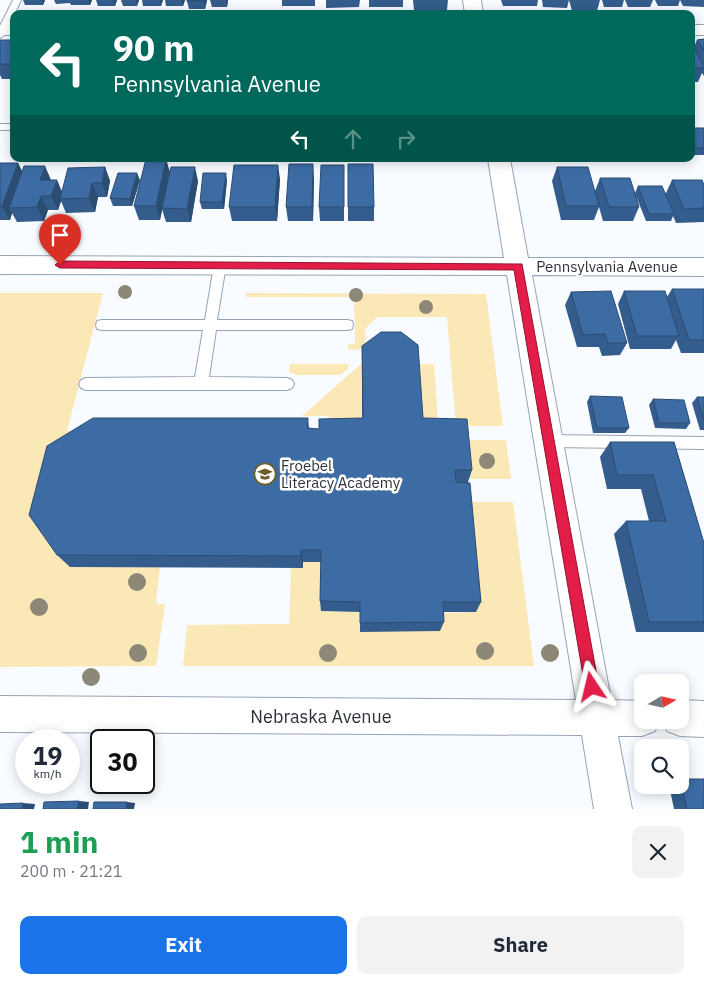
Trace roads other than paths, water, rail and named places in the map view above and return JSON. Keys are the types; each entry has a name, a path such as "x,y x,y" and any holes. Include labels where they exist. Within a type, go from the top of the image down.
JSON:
{"street":[{"path":"501,162 613,809"},
{"name":"Pennsylvania Avenue","path":"0,264 704,267"},
{"name":"Nebraska Avenue","path":"0,714 634,718"},
{"path":"689,718 704,719"}],"lane":[{"path":"4,31 10,17"},
{"path":"201,383 220,265"},
{"path":"102,325 348,325"},
{"path":"86,384 287,384"},
{"path":"549,441 704,443"}],"place":[{"name":"Froebel Literacy Academy","path":"265,474"}]}
